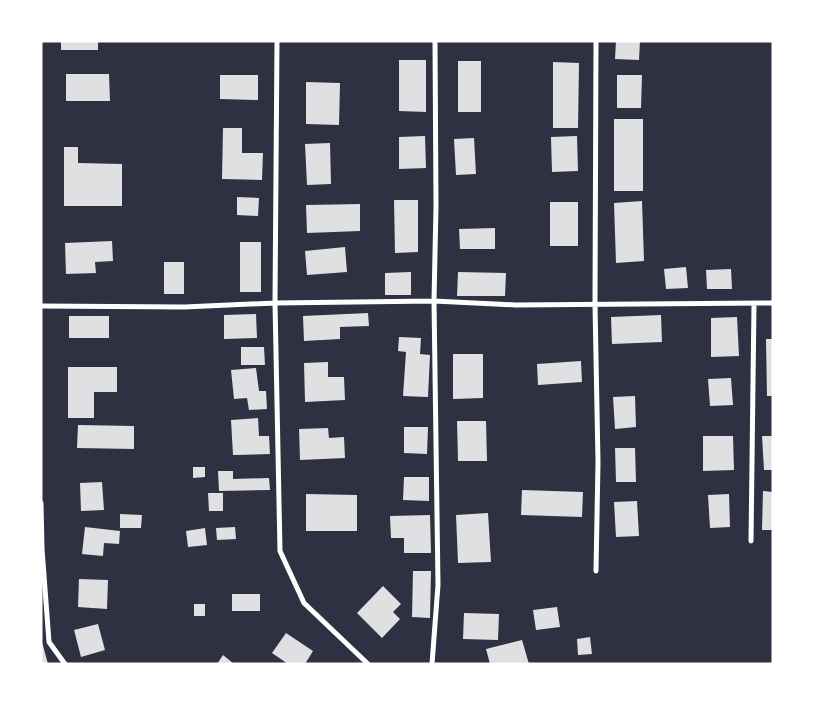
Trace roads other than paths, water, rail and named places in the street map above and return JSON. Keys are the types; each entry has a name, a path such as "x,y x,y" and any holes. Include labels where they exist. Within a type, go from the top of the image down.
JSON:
{"street":[{"path":"277,41 276,303 280,551 304,603 368,664"},
{"path":"432,664 438,584 434,301 436,206 435,41"},
{"path":"596,41 595,305 598,462 596,571"},
{"path":"41,306 184,307 276,303 434,301 516,306 773,303"},
{"path":"751,541 754,304"},
{"path":"41,503 42,549 49,642 65,664"}]}
